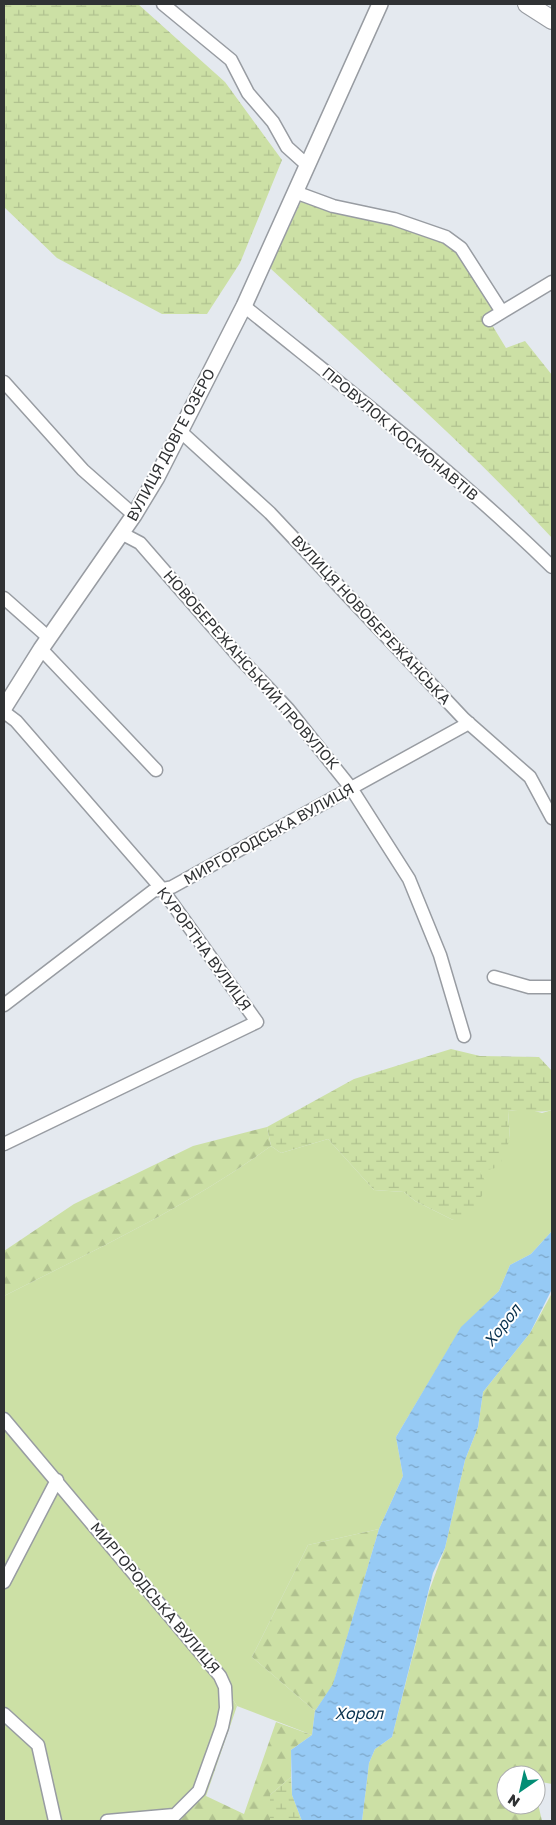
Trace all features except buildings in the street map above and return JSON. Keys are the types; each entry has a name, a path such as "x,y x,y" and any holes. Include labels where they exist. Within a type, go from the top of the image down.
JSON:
{"main road":[{"path":"527,4 552,20"}],"street":[{"path":"163,4 231,60 248,93 272,122 287,147 307,165"},
{"name":"ВУЛИЦЯ ДОВГЕ ОЗЕРО","path":"4,710 45,644 134,515 180,431 244,306 380,4"},
{"path":"295,192 333,206 394,219 446,237 461,248 502,312"},
{"path":"489,320 552,282"},
{"name":"ПРОВУЛОК КОСМОНАВТІВ","path":"244,306 509,524 552,567"},
{"path":"4,382 83,470 134,515"},
{"name":"ВУЛИЦЯ НОВОБЕРЕЖАНСЬКА","path":"180,431 270,512 469,723 530,777 552,818"},
{"name":"НОВОБЕРЕЖАНСЬКИЙ ПРОВУЛОК","path":"122,533 140,543 240,658 288,709 351,788 409,879 440,955 464,1036"},
{"path":"4,598 156,770"},
{"name":"КУРОРТНА ВУЛИЦЯ","path":"4,710 16,721 162,889 257,1022 4,1144"},
{"name":"МИРГОРОДСЬКА ВУЛИЦЯ","path":"4,1005 153,890 172,887 469,723"},
{"path":"494,977 529,987 552,987"},
{"name":"МИРГОРОДСЬКА ВУЛИЦЯ","path":"4,1419 208,1659 225,1687 226,1708 222,1727 199,1792 171,1818"},
{"path":"4,1582 57,1480"},
{"path":"4,1714 38,1745 55,1821"},
{"path":"107,1821 171,1818"}],"green space":[{"path":"4,4 138,4 225,82 282,160 240,263 207,314 162,314 57,258 4,207"},
{"path":"304,195 446,237 502,312 489,320 506,348 525,341 552,375 552,538 519,502 414,400 270,268"},
{"path":"451,1049 480,1056 539,1057 552,1071 552,1110 541,1112 508,1111 510,1139 499,1167 480,1172 488,1186 473,1210 453,1220 415,1201 404,1192 374,1190 328,1139 281,1153 271,1146 267,1127 354,1079"},
{"path":"527,1109 542,1113 552,1110 552,1231 531,1254 510,1265 499,1291 461,1328 396,1437 403,1476 379,1529 308,1545 252,1657 315,1711 312,1735 237,1706 226,1688 226,1708 199,1791 169,1821 4,1821 4,1296 174,1208 240,1168 271,1146 281,1153 328,1139 374,1190 404,1192 415,1201 453,1220 480,1172 510,1139 508,1111"},
{"path":"267,1127 271,1146 240,1168 141,1226 4,1296 4,1251 74,1204 193,1146"},
{"path":"552,1293 552,1784 546,1783 546,1765 496,1765 496,1815 541,1815 542,1821 362,1821 369,1763 375,1749 392,1737 429,1591 445,1548 465,1460 478,1427 483,1392 530,1333"},
{"path":"379,1529 333,1685 315,1711 252,1657 308,1545"},
{"path":"225,1687 237,1706 206,1796 244,1814 276,1722 312,1735 291,1750 291,1777 270,1795 270,1821 169,1821 199,1791 222,1727"},
{"path":"291,1777 292,1795 302,1821 270,1821 270,1795"}],"water":[{"name":"Хорол","path":"552,1231 552,1289 530,1333 483,1392 478,1427 465,1460 445,1548 433,1573 392,1737 375,1749 369,1763 362,1821 302,1821 292,1795 291,1750 312,1735 315,1711 333,1684 379,1529 403,1476 396,1437 461,1327 499,1291 510,1265 531,1254"}]}
